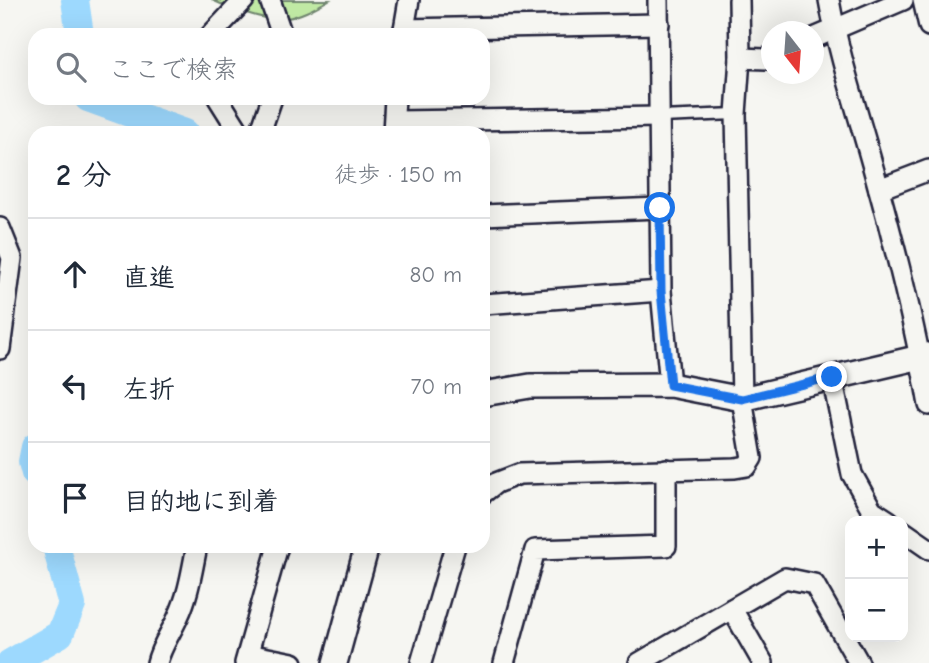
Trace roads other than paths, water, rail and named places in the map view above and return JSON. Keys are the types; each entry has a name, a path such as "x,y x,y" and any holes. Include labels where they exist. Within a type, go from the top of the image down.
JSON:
{"street":[{"path":"218,28 244,0"},
{"path":"270,0 280,28"},
{"path":"405,28 409,0"},
{"path":"658,0 661,291 670,385"},
{"path":"490,487 519,474 735,468 747,466 752,458 742,399 736,114 740,58 739,0"},
{"path":"829,0 834,29 925,356 929,405"},
{"path":"824,34 903,0"},
{"path":"923,0 929,26"},
{"path":"490,29 659,24"},
{"path":"740,58 761,59"},
{"path":"222,105 236,126"},
{"path":"262,126 270,105"},
{"path":"393,126 395,105"},
{"path":"420,126 660,117"},
{"path":"879,189 929,170"},
{"path":"490,215 660,208"},
{"path":"0,228 12,258 0,349"},
{"path":"490,303 661,291"},
{"path":"490,393 530,386 670,385 742,399 925,356"},
{"path":"832,377 852,474 872,510 881,516"},
{"path":"504,663 534,550 666,545 666,469"},
{"path":"908,534 929,549"},
{"path":"157,663 160,649 188,593 196,553"},
{"path":"276,553 246,659 293,663"},
{"path":"335,663 365,553"},
{"path":"421,663 453,553"},
{"path":"639,663 785,578 814,584 859,663"},
{"path":"732,609 762,663"}],"lane":[{"path":"660,117 736,114"}],"waterway":[{"path":"75,0 79,28"},
{"path":"107,105 166,126"},
{"path":"10,663 60,634 72,605 58,553"}]}
